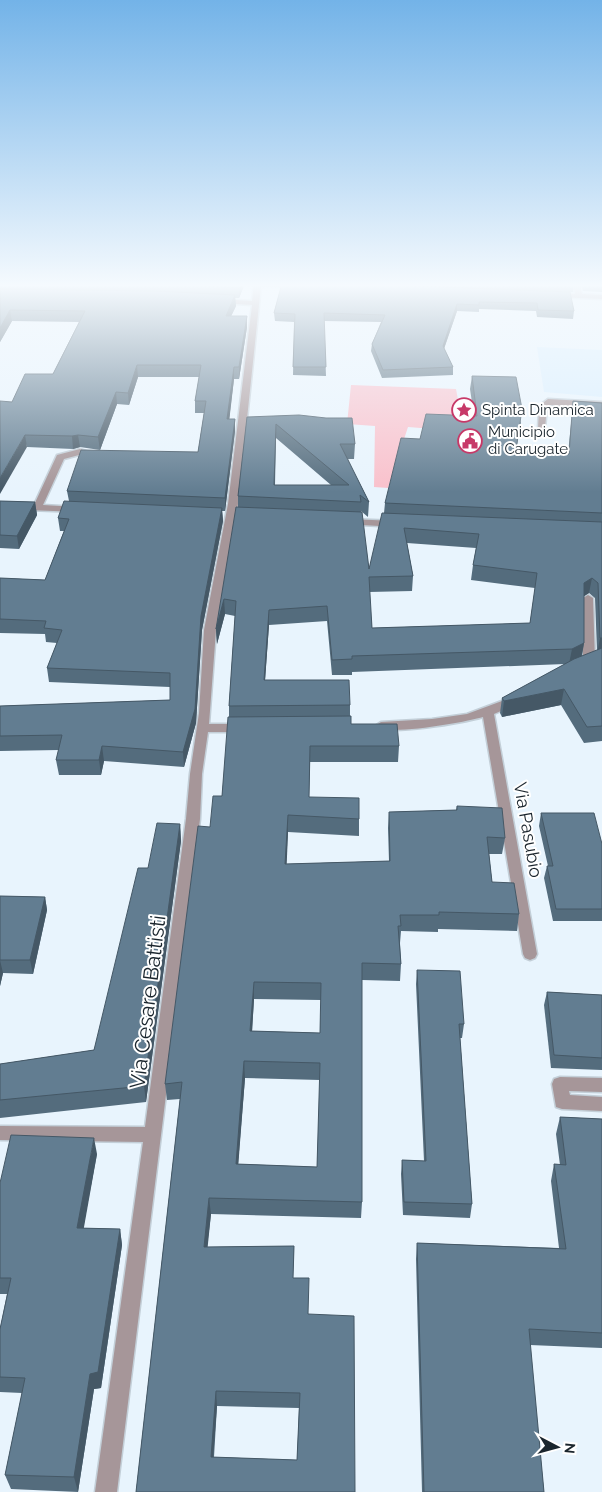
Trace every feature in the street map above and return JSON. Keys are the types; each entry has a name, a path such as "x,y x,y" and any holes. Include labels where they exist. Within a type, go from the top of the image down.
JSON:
{"street":[{"name":"Via Cesare Battisti","path":"106,1492 193,819 196,774 203,728 210,630 231,517 249,353"},
{"path":"541,428 544,406 548,402 602,405"},
{"path":"37,508 60,457 80,452 86,455 103,456"},
{"path":"0,506 84,511"},
{"path":"335,522 403,524"},
{"path":"588,598 583,663 602,657"},
{"path":"370,727 421,723 488,712 524,695"},
{"name":"Via Pasubio","path":"488,712 530,954"},
{"path":"203,728 254,728"},
{"path":"602,1085 560,1084 562,1102 602,1104"},
{"path":"0,1133 152,1135"}],"shaded area":[{"path":"538,353 602,353 602,397 544,392"},
{"path":"351,385 456,389 459,405 514,408 511,435 408,427 388,488 374,487 375,426 347,424"}],"building":[{"path":"64,353 241,353 239,367 234,367 227,419 235,419 225,498 67,491 81,450 198,452 206,401 195,401 201,365 137,365 128,393 116,392 98,437 25,435 0,478 0,401 12,402 25,374 53,374"},
{"path":"294,353 325,353 326,367 293,367"},
{"path":"376,353 446,353 453,367 383,370"},
{"path":"472,376 516,377 522,409 516,450 569,454 573,401 602,403 602,513 385,503 401,438 420,439 426,414 477,416"},
{"path":"299,415 352,418 355,444 340,444 369,502 360,495 361,502 238,496 247,417","holes":["276,424 349,485 274,485"]},
{"path":"0,501 35,502 17,536 0,535"},
{"path":"64,501 222,508 201,616 195,709 183,752 102,746 99,760 56,760 62,735 0,736 0,706 170,700 170,673 47,668 62,630 44,628 46,621 0,619 0,578 45,580 69,519 58,518"},
{"path":"236,507 362,512 369,569 382,513 602,522 602,638 600,638 598,583 592,578 584,583 584,643 572,649 352,656 352,659 332,660 327,606 269,610 264,680 349,680 350,705 229,706 236,601 224,599 216,629","holes":["404,528 479,534 473,565 537,573 530,623 372,628 369,577 413,576"]},
{"path":"602,648 602,726 587,727 564,689 504,701 502,698 574,659"},
{"path":"351,716 351,724 397,724 399,746 310,746 309,797 359,798 359,819 288,815 285,864 390,861 389,812 457,810 457,806 502,808 505,838 487,837 492,882 514,883 519,914 439,912 439,915 400,915 401,926 398,926 401,964 362,963 362,1202 209,1198 204,1247 294,1246 293,1278 309,1278 308,1314 354,1316 355,1492 136,1492 182,1082 165,1084 198,826 210,827 213,796 222,796 228,717","holes":["254,982 321,983 320,1033 250,1031","244,1061 320,1063 317,1167 236,1164","216,1391 300,1393 297,1460 211,1457"]},
{"path":"541,813 594,813 602,844 602,909 556,909 547,866 553,866"},
{"path":"157,823 180,824 144,1086 0,1100 0,1064 94,1050 138,868 148,868"},
{"path":"0,896 45,897 30,960 0,960"},
{"path":"417,970 460,971 464,1024 459,1024 472,1204 404,1202 402,1160 426,1161"},
{"path":"547,992 602,995 602,1058 554,1055"},
{"path":"560,1117 602,1119 602,1333 529,1329 544,1492 424,1492 417,1243 566,1249 554,1164 566,1165"},
{"path":"11,1135 94,1138 77,1228 120,1229 98,1372 90,1374 74,1477 5,1475 25,1378 0,1377 0,1329 11,1278 0,1278 0,1183"}],"place":[{"name":"Spinta Dinamica","path":"464,410"},
{"name":"Municipio di Carugate","path":"470,441"}]}
